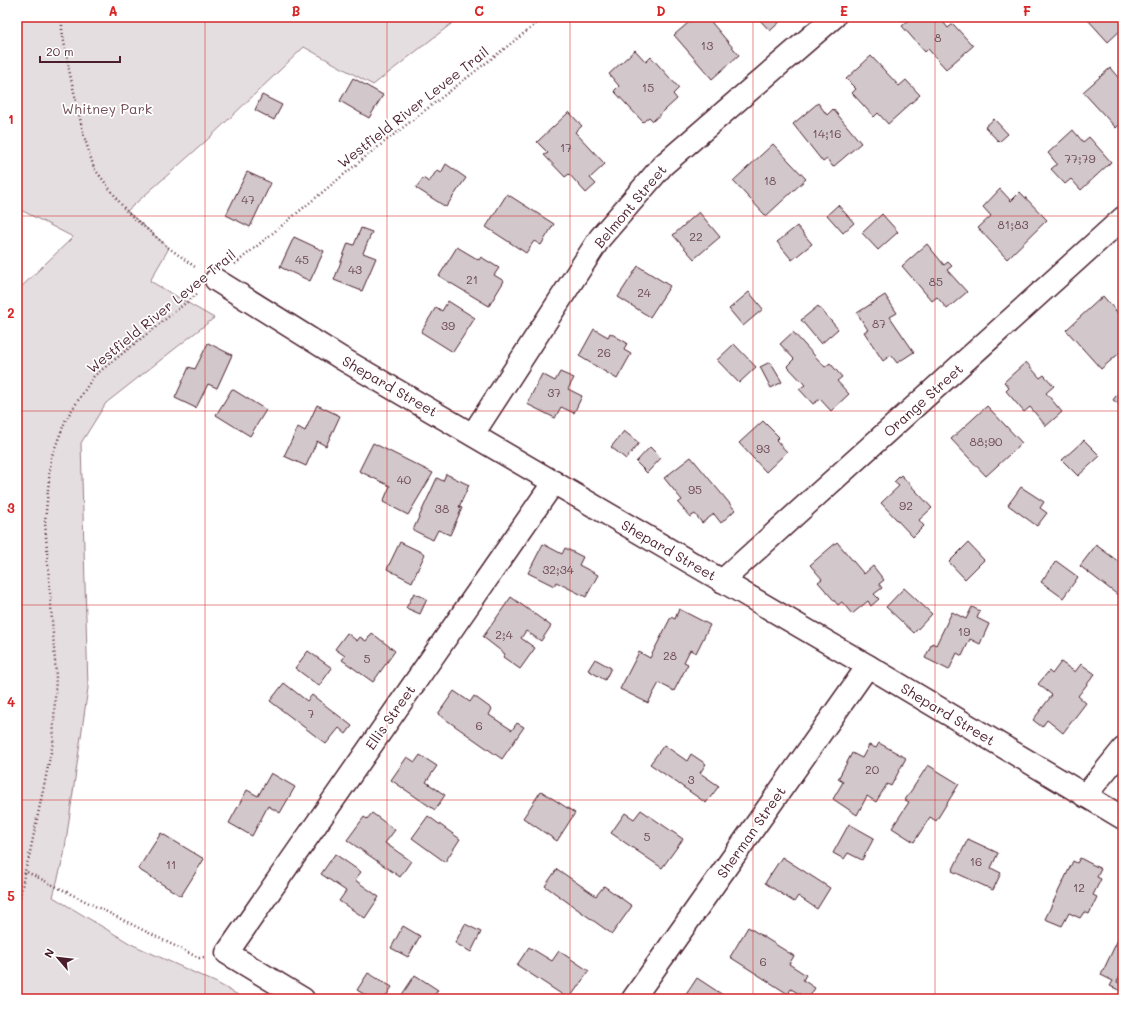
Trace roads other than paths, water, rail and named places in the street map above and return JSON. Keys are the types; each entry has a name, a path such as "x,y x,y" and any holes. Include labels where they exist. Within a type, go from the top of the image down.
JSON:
{"street":[{"name":"Belmont Street","path":"473,434 600,238 663,165 834,17"},
{"name":"Orange Street","path":"722,581 1123,218"},
{"name":"Shepard Street","path":"216,280 341,358 868,666 1123,818"},
{"name":"Ellis Street","path":"303,999 227,953 554,482"},
{"name":"Sherman Street","path":"633,999 868,666"},
{"path":"1085,796 1123,749"}],"park label":[{"name":"Whitney Park","path":"107,108"}]}
